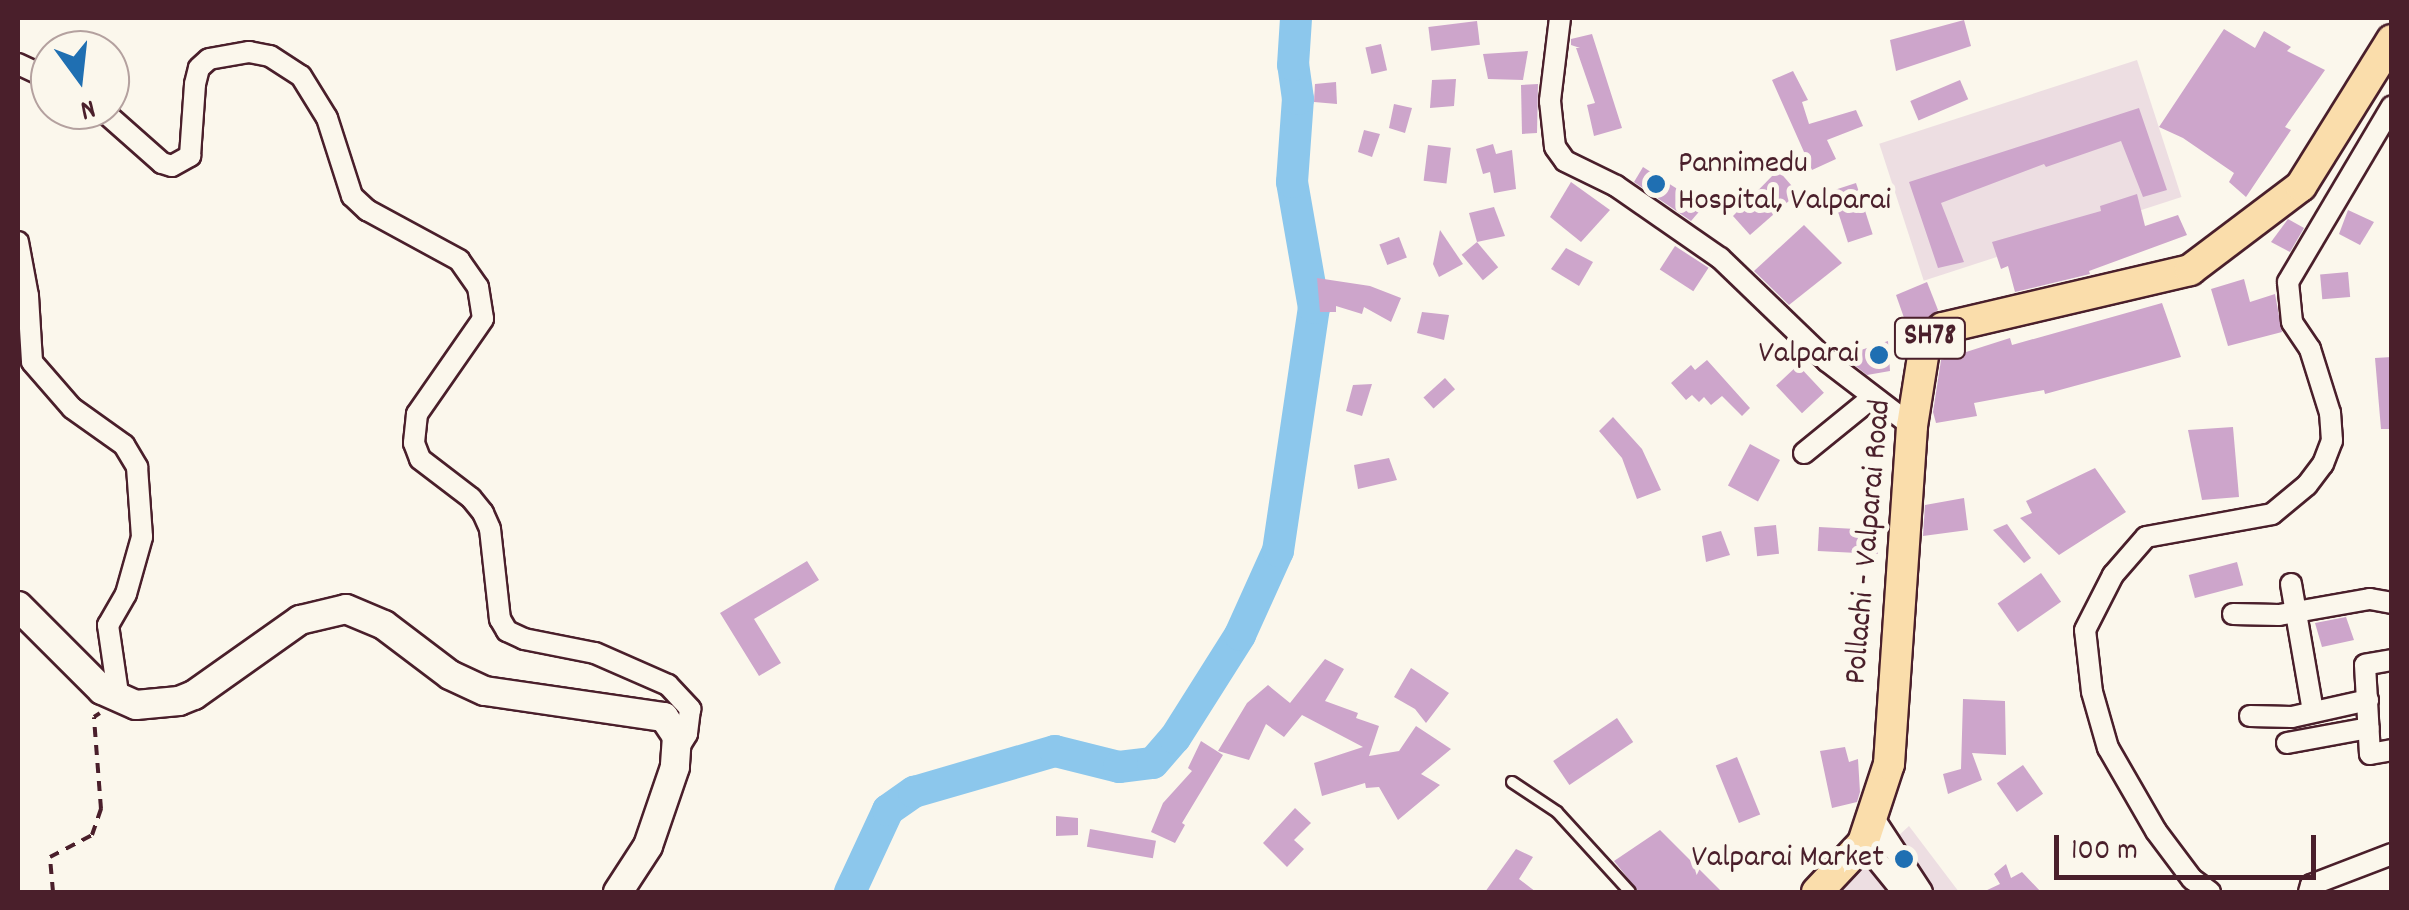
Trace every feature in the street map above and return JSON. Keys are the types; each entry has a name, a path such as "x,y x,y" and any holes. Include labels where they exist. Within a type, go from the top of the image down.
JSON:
{"main road":[{"name":"Pollachi - Valparai Road","path":"1817,892 1867,829 1889,764 1912,426 1925,344 1944,328 2190,270 2260,222 2302,186 2392,40"}],"street":[{"path":"1560,18 1550,101 1555,146 1565,161 1616,186 1720,258 1779,318 1912,426"},
{"path":"125,130 162,163 172,166 190,156 199,68 209,59 249,52 270,56 301,76 327,118 352,196 367,210 458,260 478,287 483,319 417,414 414,443 420,459 471,498 490,529 500,618 508,631 524,639 595,653 668,685 690,708 691,722 678,750 670,788 648,846 618,892"},
{"path":"2210,892 2192,879 2156,831 2108,748 2088,674 2085,630 2113,575 2146,537 2272,514 2307,484 2323,464 2332,441 2330,413 2310,349 2292,322 2288,282 2392,106"},
{"path":"18,242 28,296 32,362 72,408 124,444 138,467 142,537 126,594 108,624 119,700"},
{"path":"1804,453 1873,397"},
{"path":"2291,584 2313,711"},
{"path":"2233,614 2298,612 2370,599 2392,603"},
{"path":"18,606 84,675 119,700 136,705 179,701 212,685 300,620 322,611 346,609 384,625 450,675 485,691 664,717 673,726 678,750"},
{"path":"2392,660 2366,666 2370,754 2392,750"},
{"path":"2250,716 2292,717 2368,700"},
{"path":"2286,742 2300,736 2369,728"},
{"path":"1867,829 1903,892"},
{"path":"1867,829 1922,892"},
{"path":"2309,892 2311,885 2392,854"}],"lane":[{"path":"1512,782 1557,812 1630,892"}],"path":[{"path":"54,892 50,857 92,835 102,809 94,717 119,700"}],"shaded area":[{"path":"2137,60 2181,197 1924,281 1879,144"},
{"name":"Valparai Market","path":"1909,826 1959,892 1837,892"}],"building":[{"path":"1964,20 1971,46 1896,71 1890,40"},
{"path":"1477,21 1480,45 1431,51 1428,27"},
{"path":"2224,29 2255,48 2264,31 2291,47 2287,51 2325,70 2285,127 2291,130 2246,197 2229,182 2234,173 2183,138 2159,127"},
{"path":"1592,34 1622,128 1594,136 1587,105 1595,103 1576,48 1580,48 1571,45 1571,39"},
{"path":"1381,44 1387,70 1371,74 1365,48"},
{"path":"1528,51 1523,80 1488,79 1483,54"},
{"path":"1793,71 1808,100 1802,102 1809,124 1856,110 1863,126 1827,140 1836,159 1812,170 1772,80"},
{"path":"1456,79 1454,106 1430,108 1432,80"},
{"path":"1960,80 1968,99 1918,120 1910,101"},
{"path":"1336,82 1337,104 1314,102 1315,84"},
{"path":"1538,84 1537,133 1522,134 1521,85"},
{"path":"1394,104 1412,108 1405,133 1389,128"},
{"path":"2139,108 2167,190 2143,197 2121,141 2046,167 2044,164 1941,203 1964,262 1938,268 1909,182"},
{"path":"1364,130 1380,134 1372,157 1358,152"},
{"path":"1493,144 1496,154 1512,150 1516,189 1494,193 1490,172 1483,174 1476,149"},
{"path":"1428,145 1451,148 1446,184 1424,181"},
{"path":"1643,167 1704,206 1691,221 1634,182"},
{"path":"1778,170 1798,193 1750,235 1733,216"},
{"path":"1571,182 1610,210 1581,242 1550,217"},
{"path":"1856,183 1873,234 1848,242 1831,191"},
{"path":"2137,194 2145,226 2178,215 2187,235 2089,271 2090,274 2015,292 2008,266 2001,269 1992,242 2101,211 2100,206"},
{"path":"1494,207 1505,236 1477,242 1469,213"},
{"path":"2348,210 2374,222 2360,245 2339,234"},
{"path":"2288,219 2304,228 2290,252 2271,242"},
{"path":"1804,225 1842,263 1789,305 1754,271"},
{"path":"1440,230 1463,264 1439,277 1433,264"},
{"path":"1399,237 1407,258 1387,265 1379,245"},
{"path":"1477,242 1498,267 1483,280 1462,255"},
{"path":"1675,246 1709,268 1693,291 1660,269"},
{"path":"1566,248 1593,262 1579,286 1551,269"},
{"path":"2348,272 2350,297 2322,299 2320,274"},
{"path":"1317,278 1370,286 1401,298 1391,322 1364,307 1362,314 1336,306 1336,312 1320,312"},
{"path":"2244,279 2250,302 2275,294 2282,332 2228,346 2211,289"},
{"path":"1927,282 1938,310 1909,332 1896,295"},
{"path":"2162,303 2181,357 2045,394 2044,390 1974,403 1977,416 1936,423 1933,412 1941,360 2010,338 2012,345"},
{"path":"1422,312 1449,315 1444,340 1417,333"},
{"path":"1888,341 1890,371 1867,375 1843,356"},
{"path":"2392,357 2392,429 2381,429 2375,358"},
{"path":"1707,360 1750,408 1742,416 1722,396 1711,405 1704,397 1699,402 1692,395 1686,400 1671,383 1691,365 1695,370"},
{"path":"1798,365 1824,393 1802,413 1776,385"},
{"path":"1445,378 1455,389 1433,409 1423,397"},
{"path":"1372,384 1362,416 1346,411 1353,385"},
{"path":"1613,417 1642,449 1661,490 1637,499 1622,458 1599,431"},
{"path":"2233,427 2239,497 2202,500 2188,430"},
{"path":"1750,444 1780,460 1758,501 1728,485"},
{"path":"1389,458 1397,480 1358,489 1354,465"},
{"path":"2095,468 2126,512 2059,555 2020,518 2032,513 2026,501"},
{"path":"1964,498 1968,530 1923,536 1925,505"},
{"path":"2007,524 2031,558 2024,563 1993,530"},
{"path":"1776,525 1779,554 1757,556 1754,527"},
{"path":"1819,527 1879,530 1878,554 1818,551"},
{"path":"1721,531 1730,555 1706,562 1702,536"},
{"path":"807,561 819,580 754,619 781,663 759,676 720,613"},
{"path":"2237,562 2243,585 2195,598 2189,575"},
{"path":"2041,573 2061,602 2018,632 1998,603"},
{"path":"2346,617 2354,640 2322,647 2315,623"},
{"path":"1325,659 1344,669 1325,701 1379,726 1369,756 1399,751 1416,726 1451,749 1421,774 1440,785 1398,820 1379,787 1366,788 1365,783 1322,796 1314,763 1363,747 1302,715 1284,737 1266,724 1249,760 1218,751 1247,703 1268,685 1290,703"},
{"path":"1411,668 1449,693 1426,723 1415,709 1394,697"},
{"path":"1963,699 2005,701 2006,755 1972,753 1982,780 1948,794 1943,774 1961,769"},
{"path":"1617,718 1633,742 1569,785 1553,761"},
{"path":"1201,741 1223,755 1182,823 1185,825 1175,843 1151,832 1163,803 1192,771 1188,768"},
{"path":"1845,747 1849,762 1858,759 1860,792 1857,802 1832,808 1820,751"},
{"path":"1737,757 1760,814 1739,823 1716,766"},
{"path":"2023,765 2043,794 2017,812 1997,783"},
{"path":"1295,808 1311,823 1294,840 1304,849 1287,867 1263,843"},
{"path":"1056,816 1078,818 1078,835 1056,836"},
{"path":"1090,829 1156,841 1153,858 1087,847"},
{"path":"1660,830 1722,892 1639,892 1614,861"},
{"path":"1516,849 1533,857 1519,879 1536,892 1485,892"},
{"path":"2006,864 2011,878 2022,872 2041,892 1983,892 2000,884 1994,874"}],"waterway":[{"path":"850,892 888,810 914,792 1055,751 1119,767 1153,763 1175,738 1240,635 1278,551 1314,308 1292,182 1298,99 1293,65 1296,18"}],"place":[{"name":"Pannimedu Hospital, Valparai","path":"1656,184"},
{"name":"Valparai","path":"1879,355"},
{"name":"Valparai Market","path":"1904,859"}]}
